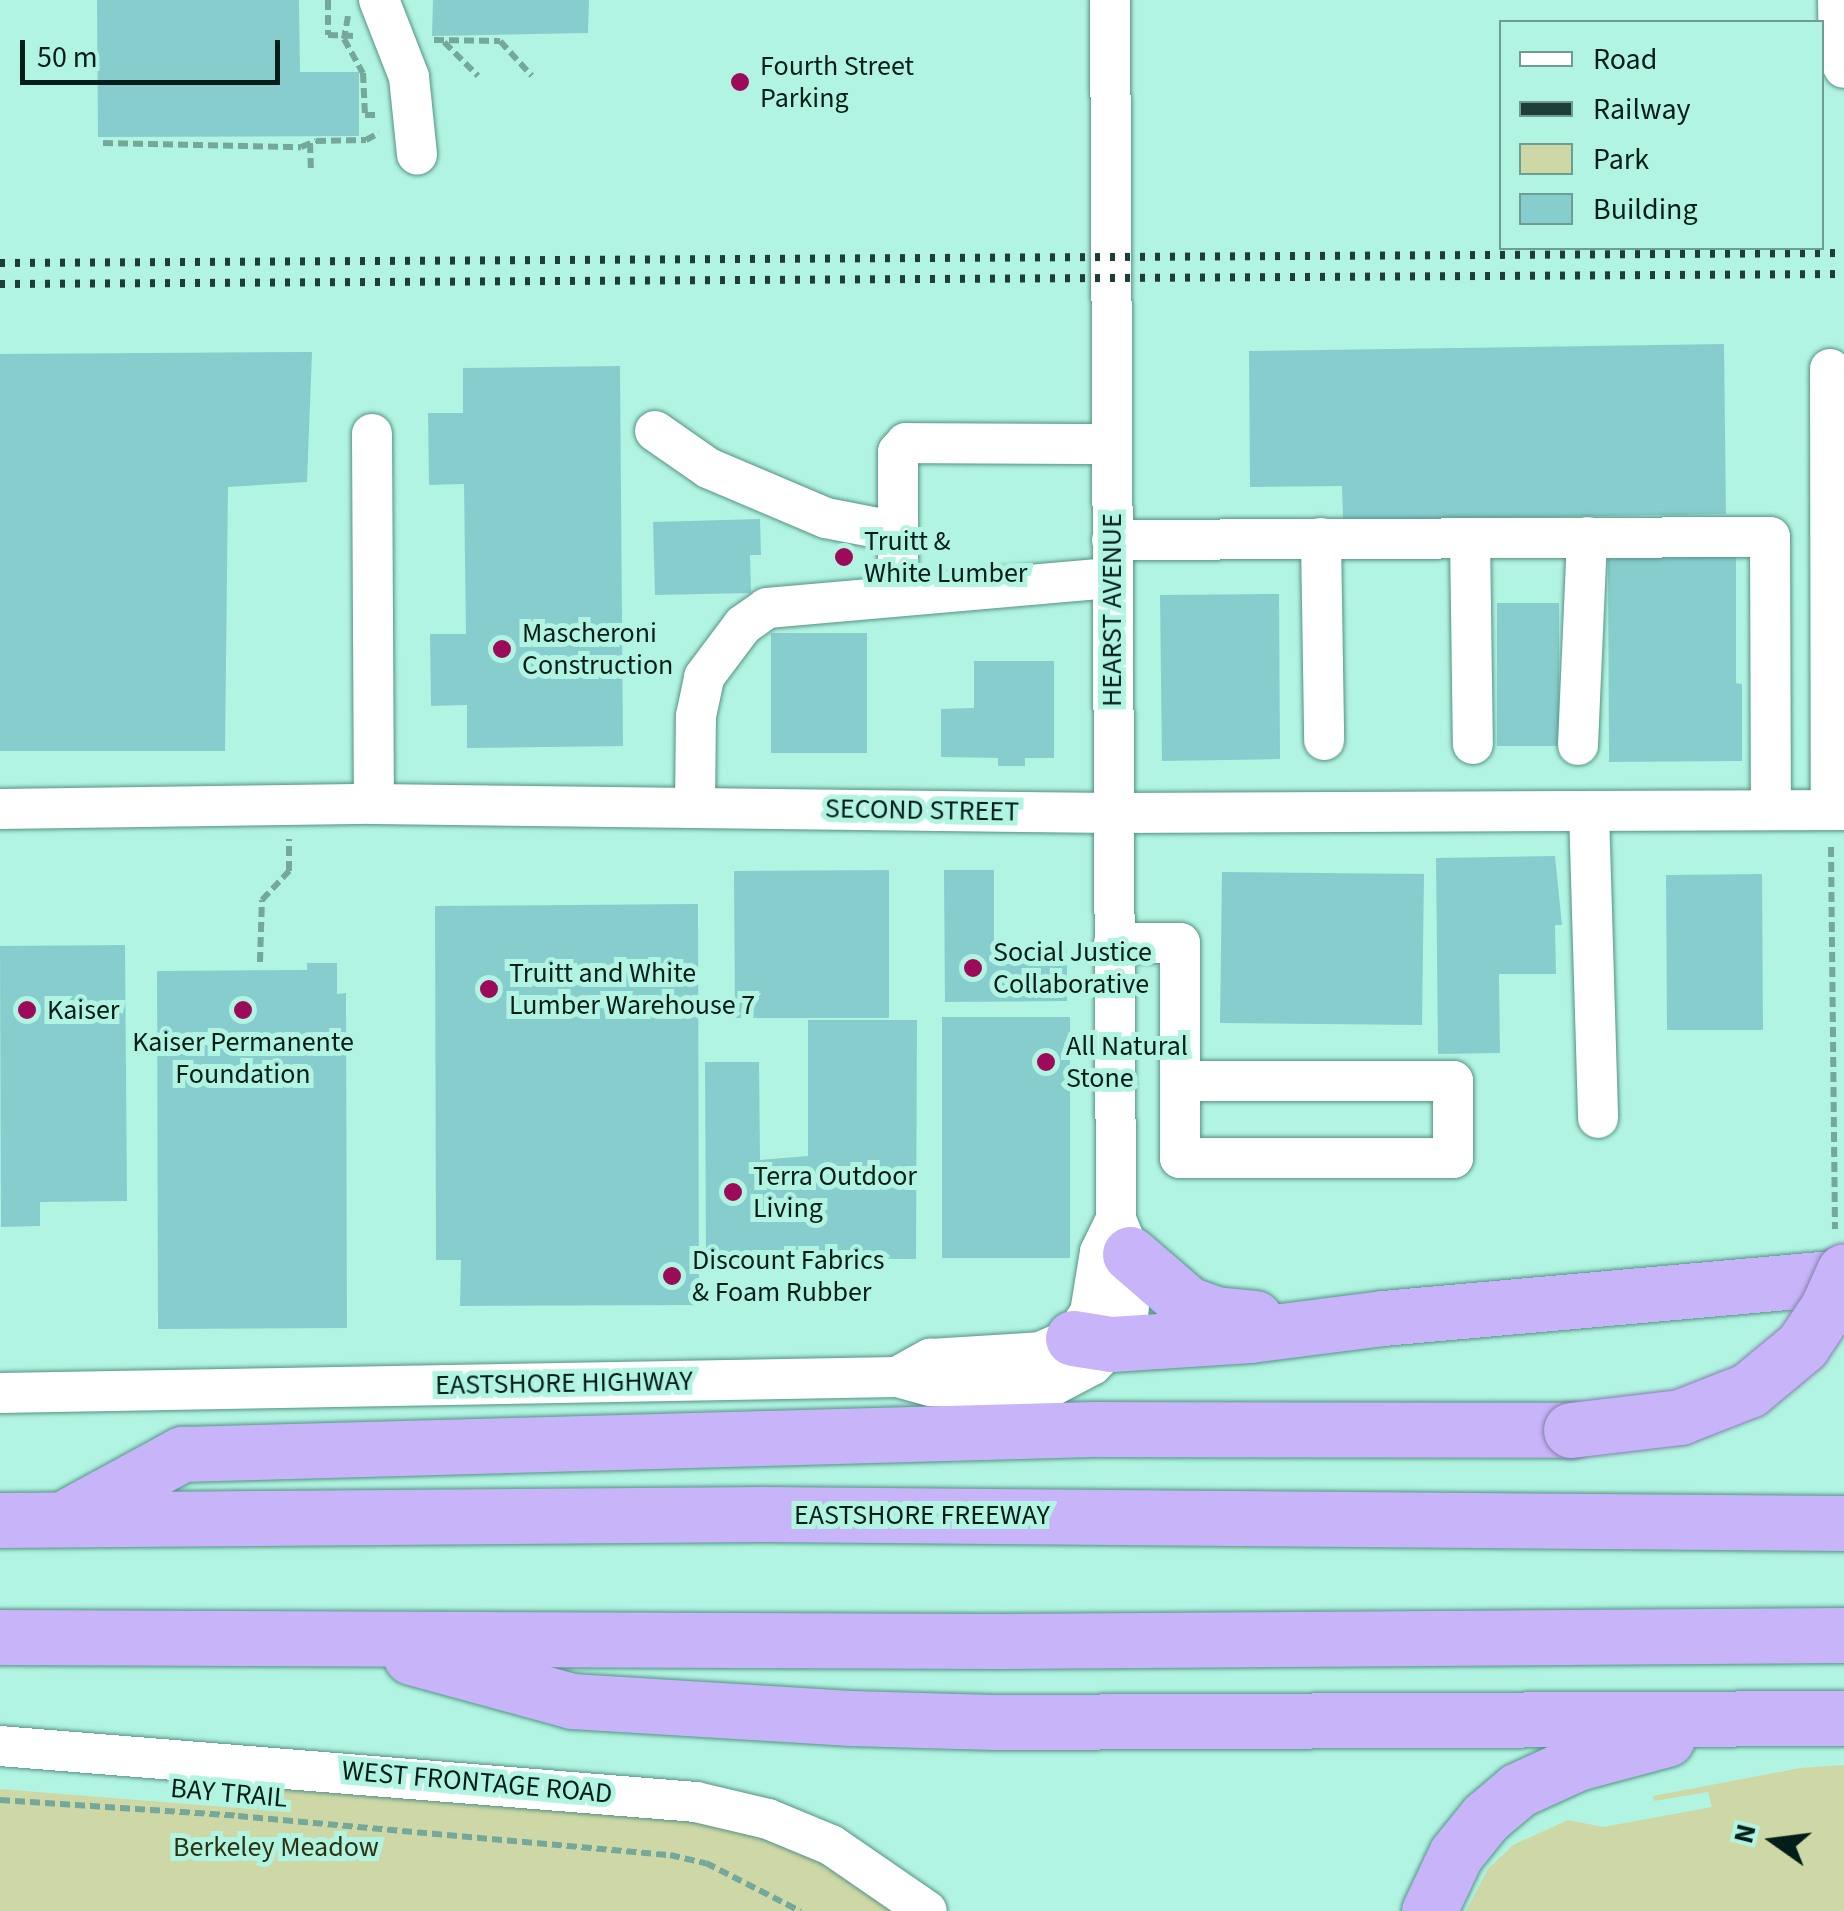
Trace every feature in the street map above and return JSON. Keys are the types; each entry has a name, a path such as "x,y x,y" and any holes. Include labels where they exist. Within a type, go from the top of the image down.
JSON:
{"highway":[{"path":"1123,1237 1176,1296 1214,1314 1383,1318"},
{"path":"1092,1341 1250,1335 1383,1318 1844,1274"},
{"path":"60,1520 182,1454 1094,1429 1571,1430 1680,1417 1748,1390 1802,1346 1844,1274"},
{"name":"EASTSHORE FREEWAY","path":"0,1520 801,1514 1844,1523"},
{"path":"0,1637 1020,1641 1844,1635"},
{"path":"341,1637 572,1701 850,1718 994,1722 1844,1718"},
{"path":"1429,1911 1456,1854 1486,1818 1518,1790 1557,1770 1670,1738 1844,1718"}],"street":[{"path":"379,0 409,76 417,154"},
{"name":"HEARST AVENUE","path":"1092,1341 1128,1316 1114,943 1110,0"},
{"path":"1838,0 1839,59 1844,68"},
{"path":"1830,369 1838,810"},
{"path":"655,431 708,468 826,518 898,532"},
{"path":"372,434 374,804"},
{"path":"898,596 898,452 906,443 1112,444"},
{"path":"695,808 696,716 704,677 743,624 767,608 898,596 1112,559 1322,538 1770,536 1770,810"},
{"path":"1578,744 1587,537"},
{"path":"1322,538 1324,740"},
{"path":"1470,538 1473,744"},
{"name":"SECOND STREET","path":"0,808 374,804 1113,812 1838,810"},
{"path":"1588,811 1598,1118"},
{"path":"1114,943 1180,943 1180,1081 1180,1158 1453,1158 1453,1081 1180,1081"},
{"name":"EASTSHORE HIGHWAY","path":"0,1393 898,1377 931,1386 1052,1386 1092,1366 1092,1341"},
{"name":"WEST FRONTAGE ROAD","path":"0,1746 696,1802 768,1819 831,1845 927,1911"}],"path":[{"path":"344,26 344,39 364,73 365,115 376,114"},
{"path":"425,40 500,41 532,76"},
{"path":"442,40 478,76"},
{"path":"103,143 264,147 366,140 384,128"},
{"path":"310,143 310,171"},
{"path":"260,962 262,900 289,871 288,805"},
{"path":"1838,810 1835,1234 1844,1235"},
{"name":"BAY TRAIL","path":"0,1800 238,1816 670,1856 706,1863 800,1911"}],"green space":[{"path":"1844,1765 1844,1911 1466,1911 1488,1869 1513,1845 1568,1820 1603,1827 1712,1807 1708,1792 1654,1801 1653,1796 1800,1768"},
{"name":"Berkeley Meadow","path":"251,1781 625,1811 728,1827 795,1848 927,1911 0,1911 0,1789 225,1807"}],"building":[{"path":"97,0 299,0 300,72 359,72 359,136 98,137"},
{"path":"433,0 589,0 588,33 432,36"},
{"path":"1724,344 1726,514 1343,520 1342,486 1250,487 1249,351"},
{"path":"312,352 307,482 228,487 225,751 0,751 0,354"},
{"path":"620,366 623,746 467,748 467,705 431,706 430,634 466,634 464,484 429,485 428,413 463,413 463,368"},
{"path":"760,519 761,555 750,555 751,593 655,595 653,522"},
{"path":"1736,557 1736,683 1742,684 1742,761 1609,762 1608,558"},
{"path":"1279,594 1280,759 1162,761 1160,595"},
{"path":"1497,603 1559,603 1559,746 1497,746"},
{"path":"771,633 867,633 867,753 771,753"},
{"path":"974,661 1054,661 1054,758 1025,758 1025,766 998,766 998,758 941,757 941,709 974,708"},
{"path":"1555,856 1562,925 1555,925 1556,974 1499,974 1500,1053 1438,1054 1436,858"},
{"path":"889,870 889,1018 735,1018 734,871"},
{"path":"944,870 994,870 994,949 1067,949 1067,1001 945,1002"},
{"path":"1222,872 1424,874 1422,1025 1220,1023"},
{"path":"1762,874 1763,1030 1667,1030 1666,875"},
{"path":"698,904 699,1305 460,1306 461,1260 436,1260 435,906"},
{"path":"125,945 127,1201 40,1202 40,1226 1,1227 0,946"},
{"path":"307,963 337,963 337,994 346,993 347,1328 158,1329 157,971 307,970"},
{"path":"942,1017 1070,1017 1070,1258 942,1258"},
{"path":"808,1020 917,1020 916,1259 706,1258 705,1062 759,1062 760,1160 808,1156"}],"railway":[{"path":"0,263 1844,253"},
{"path":"0,284 1844,274"}],"place":[{"name":"Fourth Street Parking","path":"740,82"},
{"name":"Truitt & White Lumber","path":"844,557"},
{"name":"Mascheroni Construction","path":"502,649"},
{"name":"Social Justice Collaborative","path":"973,968"},
{"name":"Truitt and White Lumber Warehouse 7","path":"489,989"},
{"name":"Kaiser","path":"27,1010"},
{"name":"Kaiser Permanente Foundation","path":"243,1010"},
{"name":"All Natural Stone","path":"1046,1062"},
{"name":"Terra Outdoor Living","path":"733,1192"},
{"name":"Discount Fabrics & Foam Rubber","path":"672,1276"}]}
